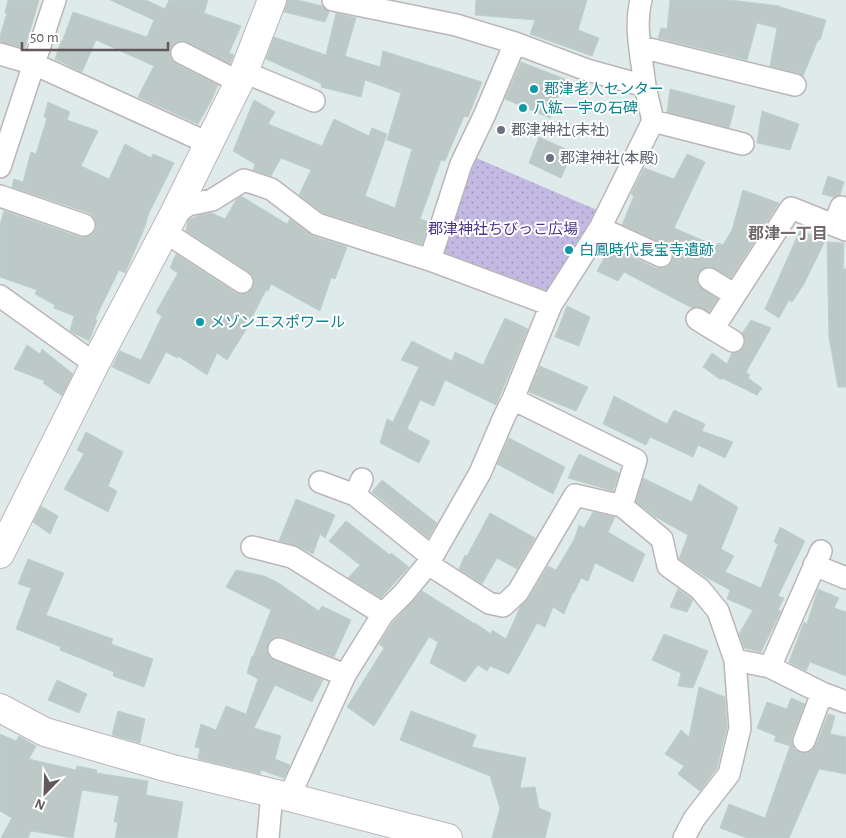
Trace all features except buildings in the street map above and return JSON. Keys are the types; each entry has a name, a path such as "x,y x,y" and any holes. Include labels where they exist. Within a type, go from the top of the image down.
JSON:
{"street":[{"path":"0,167 56,0"},
{"path":"0,554 242,77 272,0"},
{"path":"333,0 456,24 515,43 587,70 644,86"},
{"path":"268,838 281,795 345,675 383,614 430,560 480,473 513,399 551,305 600,228 653,121 644,86 638,10 641,0"},
{"path":"430,260 461,164 485,114 515,43"},
{"path":"641,47 795,85"},
{"path":"182,53 242,77 314,101"},
{"path":"0,54 34,64 208,143"},
{"path":"653,121 743,144"},
{"path":"169,224 188,205 212,200 244,180 271,189 317,224 430,260 551,305"},
{"path":"0,196 84,225"},
{"path":"733,341 705,324 735,295 791,208 840,221"},
{"path":"169,224 242,282"},
{"path":"600,228 661,256"},
{"path":"709,279 735,295"},
{"path":"0,296 95,364"},
{"path":"513,399 636,460 622,506"},
{"path":"320,482 359,487 430,560 489,603 503,606 518,592 575,495 622,506 662,539 668,566 700,589 718,611 735,660 740,728 729,774 694,819 691,835"},
{"path":"252,547 292,557 306,576 383,614"},
{"path":"770,667 817,558 846,578"},
{"path":"279,649 345,675"},
{"path":"735,660 770,667 822,693 846,702"},
{"path":"804,741 822,693"},
{"path":"0,708 45,732 169,768 448,838"}],"green space":[{"name":"郡津神社ちびっこ広場","path":"467,154 604,213 551,305 430,260"}],"place":[{"name":"郡津老人センター","path":"534,89"},
{"name":"八紘一宇の石碑","path":"523,108"},
{"name":"郡津神社(末社)","path":"501,130"},
{"name":"郡津神社(本殿)","path":"550,158"},
{"name":"白鳳時代長宝寺遺跡","path":"569,250"},
{"name":"メゾンエスポワール","path":"200,322"}],"district":[{"name":"郡津一丁目","path":"788,234"}]}
